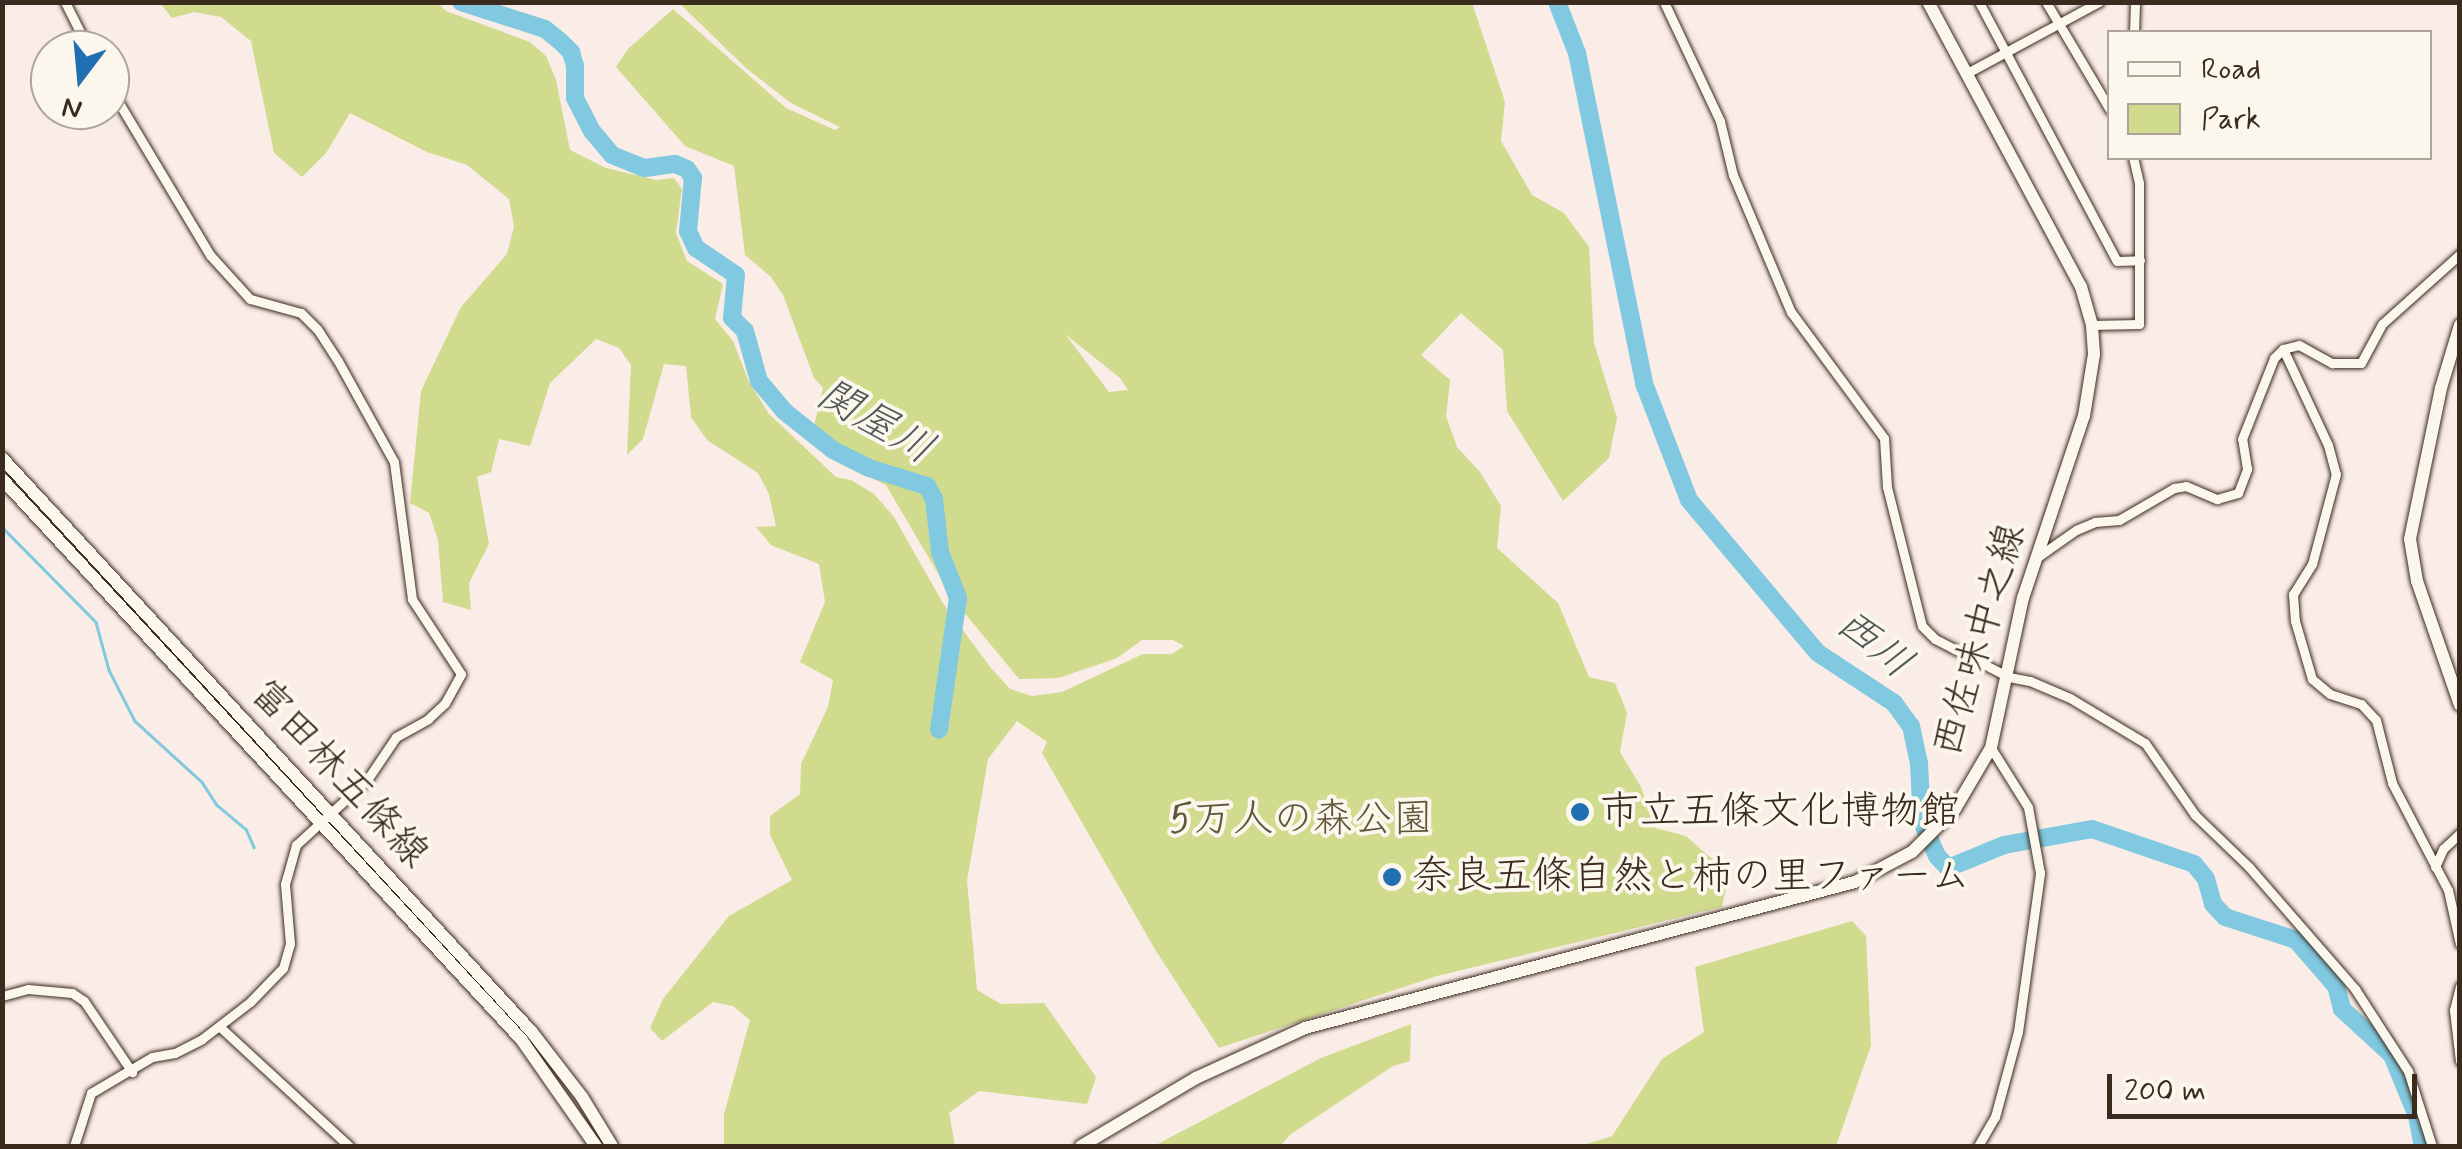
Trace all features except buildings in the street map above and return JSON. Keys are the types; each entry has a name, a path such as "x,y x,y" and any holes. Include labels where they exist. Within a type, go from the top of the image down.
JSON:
{"main road":[{"name":"西佐味中之線","path":"1081,1146 1196,1078 1305,1028 1825,893 1912,852 1937,831 1975,780 1991,748 2035,558 2084,416 2091,385 2092,325 2081,287 1928,2"},
{"path":"2460,325 2441,388 2410,539 2416,580 2460,705"},
{"name":"富田林五條線","path":"2,458 9,479 532,1031 582,1096 612,1146"},
{"name":"富田林五條線","path":"327,818 522,1039 596,1146"}],"street":[{"path":"65,2 79,30"},
{"path":"1664,2 1720,121 1733,176 1791,312 1884,438 1887,488 1922,626 1934,640 2008,677 2030,681 2109,718 2160,758 2196,815 2249,867 2355,990 2408,1071 2432,1146"},
{"path":"1979,2 2118,261 2140,260"},
{"path":"2046,2 2107,105"},
{"path":"1967,73 2099,2"},
{"path":"2134,30 2135,2"},
{"path":"74,1146 91,1093 152,1057 176,1053 220,1027 283,968 290,944 288,864 305,834 367,780 396,737 428,719 445,703 461,674 412,599 394,462 338,361 318,329 301,313 250,300 210,254 130,121"},
{"path":"2092,325 2139,324 2140,182 2134,160"},
{"path":"2035,558 2076,530 2095,522 2120,520 2174,488 2186,486 2217,499 2238,493 2247,469 2242,439 2274,358 2283,349 2299,345 2332,363 2361,363 2382,324 2460,254"},
{"path":"2283,349 2328,445 2336,474 2312,564 2293,594 2312,679 2330,694 2361,704 2376,720 2383,761 2448,890 2460,944"},
{"path":"1978,1146 1996,1117 2015,1046 2040,873 2028,807 1991,748"},
{"path":"2434,868 2443,849 2460,833"},
{"path":"2460,986 2454,1010 2460,1060"},
{"path":"2,996 28,989 72,993 84,1001 132,1072"},
{"path":"220,1027 349,1146"}],"green space":[{"name":"5万人の森公園","path":"160,3 438,3 446,11 530,42 546,56 556,80 570,150 606,168 656,180 674,178 682,189 676,233 687,261 723,284 715,319 733,341 748,380 769,414 836,477 851,480 874,494 894,517 944,605 991,668 1010,689 1032,696 1062,692 1143,654 1172,654 1184,646 1173,640 1142,640 1117,658 1059,678 1019,679 953,599 886,485 835,461 814,426 823,388 814,378 783,295 771,277 745,255 734,166 685,146 616,67 628,49 673,9 786,108 835,130 840,127 791,103 746,68 679,3 1472,3 1505,102 1501,141 1532,195 1564,213 1589,247 1594,343 1617,418 1609,458 1563,501 1507,411 1503,350 1461,313 1421,355 1450,380 1446,416 1457,447 1480,472 1501,506 1497,548 1558,603 1589,677 1615,683 1627,713 1620,752 1641,787 1655,828 1686,836 1729,874 1722,907 1437,976 1219,1048 1156,951 1042,753 1047,742 1017,721 988,759 967,881 977,990 1001,1004 1044,1003 1096,1077 1087,1104 979,1091 949,1113 955,1146 724,1146 724,1114 750,1020 733,1006 713,1002 662,1041 650,1028 663,999 729,916 792,880 770,835 770,816 800,794 801,764 828,707 833,680 800,662 825,602 819,564 771,545 756,527 776,526 769,494 758,473 707,440 691,417 686,366 664,364 643,439 627,455 631,365 619,348 596,339 550,383 530,446 499,439 491,472 477,477 489,544 469,583 471,610 443,602 438,540 429,513 410,503 421,391 461,307 507,254 514,227 509,199 467,165 427,152 350,113 326,153 302,177 274,153 251,41 221,17 194,12 172,18","holes":["1065,334 1120,378 1128,390 1109,392"]},
{"path":"1852,921 1866,936 1871,1045 1836,1146 1581,1146 1612,1136 1662,1059 1704,1032 1695,967"},
{"path":"1411,1024 1410,1061 1393,1066 1291,1134 1280,1146 1154,1146 1321,1058"}],"waterway":[{"name":"関屋川","path":"461,2 545,29 571,52 575,98 592,131 612,155 645,168 675,164 687,169 693,178 688,231 696,248 736,275 732,318 745,331 759,381 784,411 833,450 869,468 927,486 934,499 940,552 958,598 939,730"},
{"name":"西川","path":"1557,2 1577,53 1645,386 1689,500 1818,653 1894,703 1911,726 1919,763 1922,822 1937,856 1948,868 2004,845 2092,829 2194,864 2206,879 2213,904 2225,917 2296,940 2336,986 2342,1009 2392,1055 2417,1116 2423,1146"},
{"path":"2,527 96,622 109,670 135,721 202,782 217,805 246,829 254,847"}],"place":[{"name":"市立五條文化博物館","path":"1580,812"},
{"name":"奈良五條自然と柿の里ファーム","path":"1392,877"}]}
